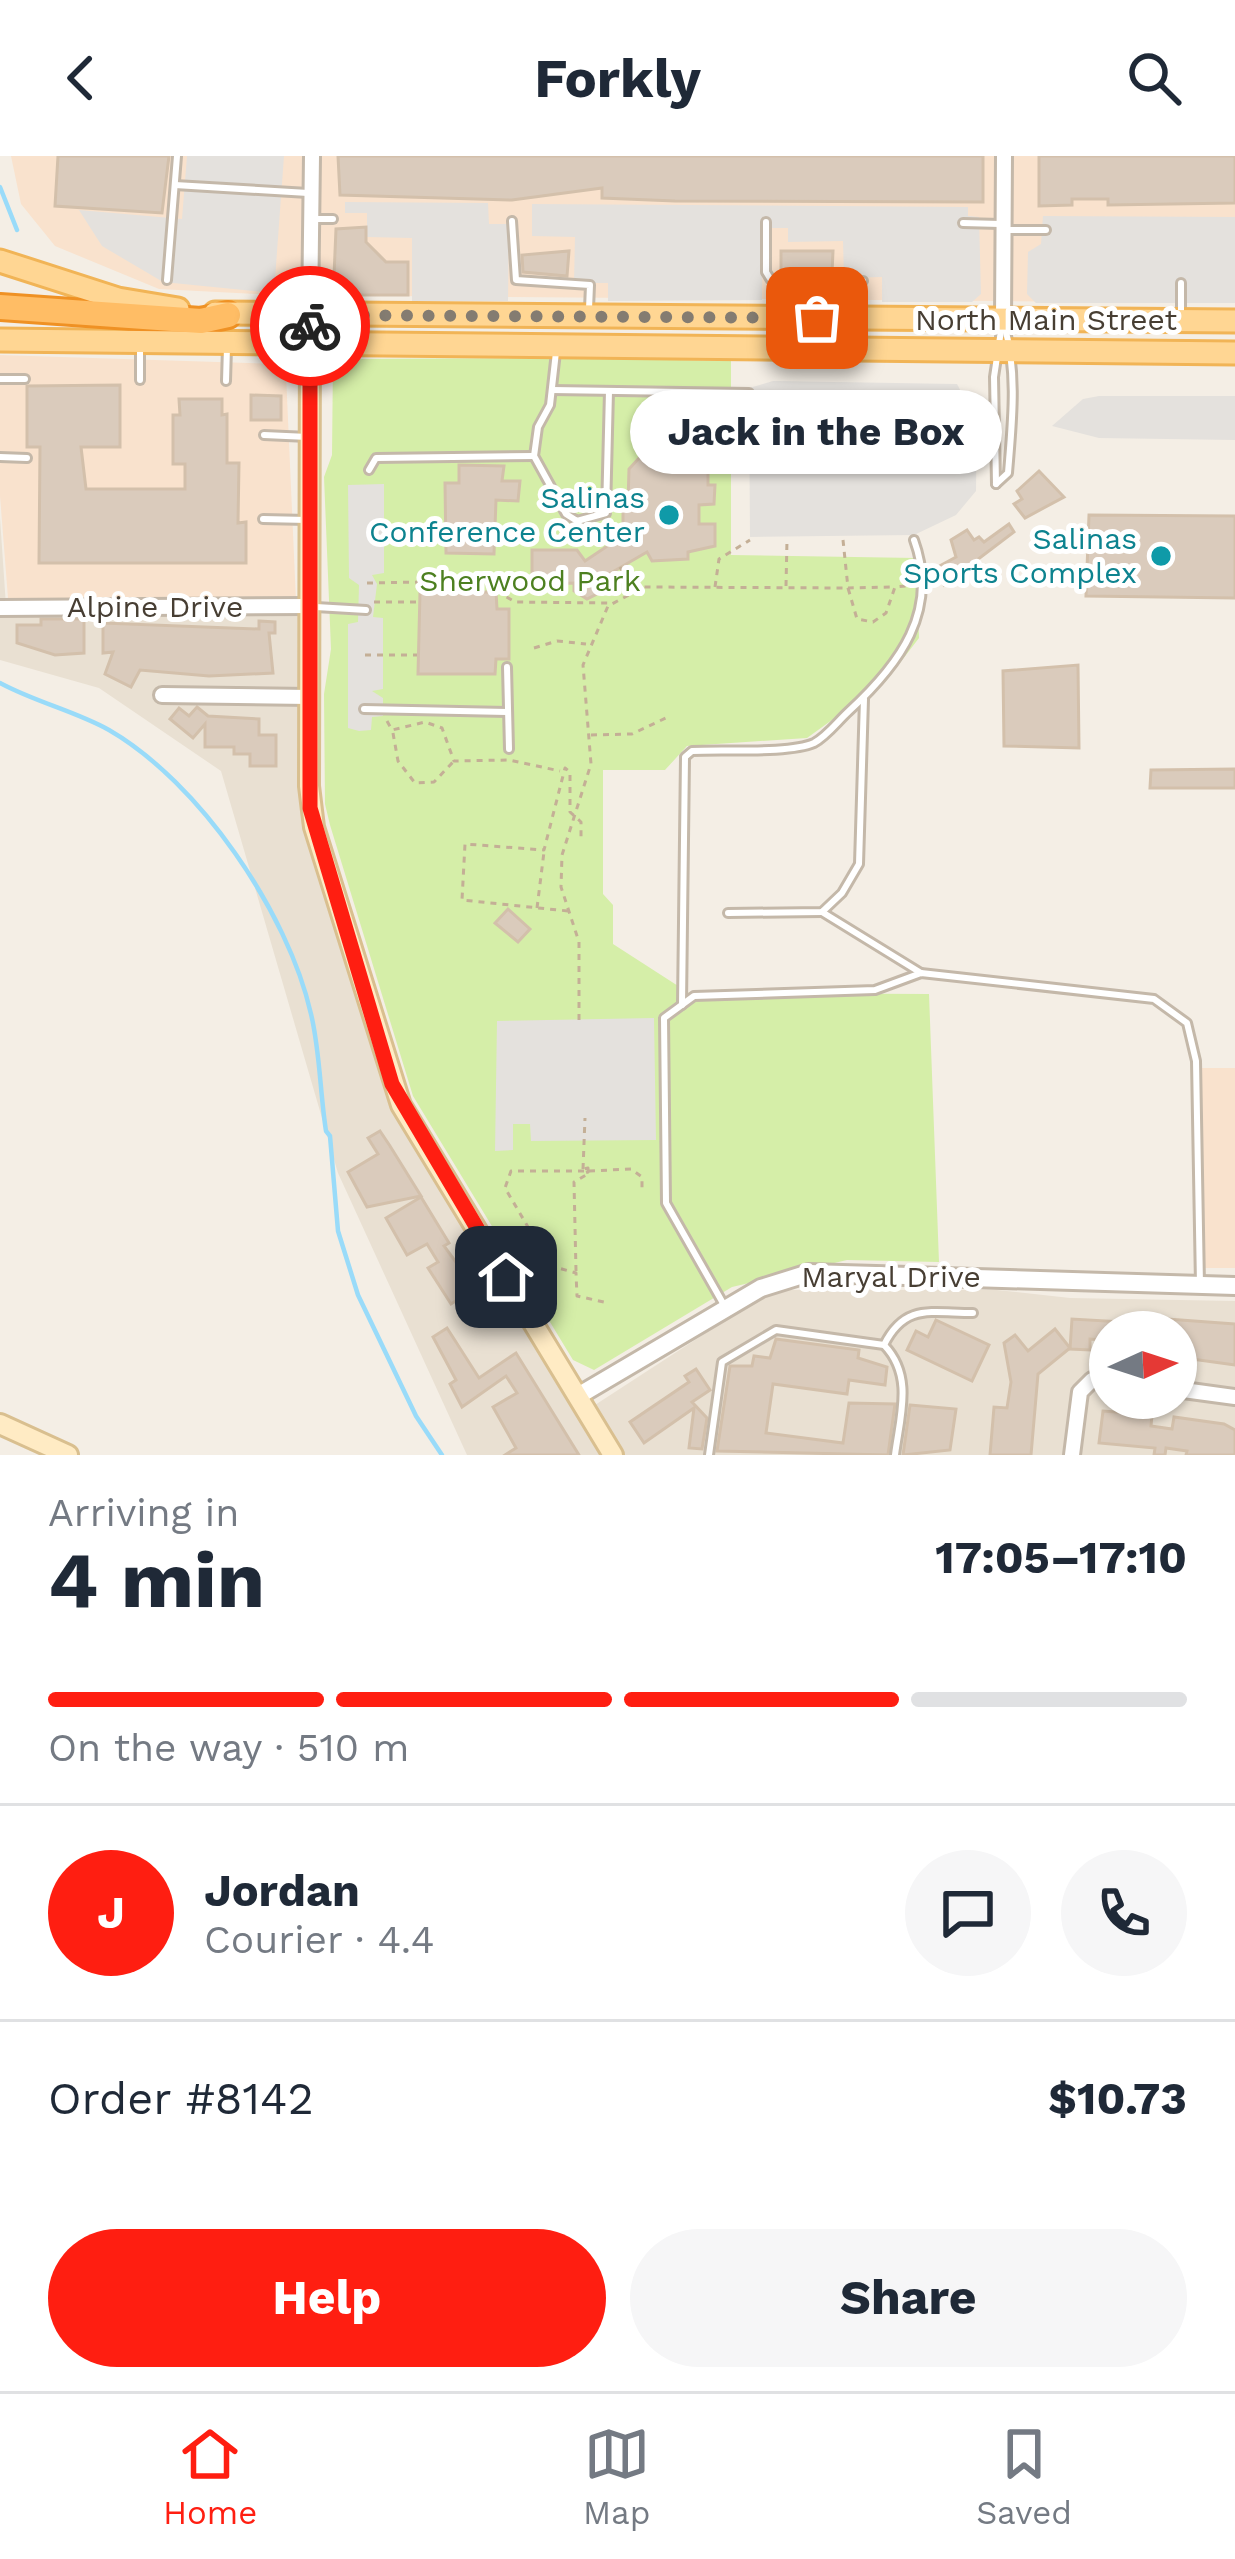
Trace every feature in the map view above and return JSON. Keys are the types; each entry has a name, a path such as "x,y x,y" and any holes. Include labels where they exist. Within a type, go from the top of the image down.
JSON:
{"highway":[{"path":"0,307 201,321 228,315"}],"main road":[{"name":"North Main Street","path":"0,261 118,299 228,315 1235,321"},
{"path":"310,315 310,808 392,1084 614,1455"},
{"name":"North Main Street","path":"0,340 310,347 1235,353"},
{"path":"0,1424 68,1455"}],"street":[{"path":"310,315 311,156"},
{"path":"1003,320 1004,156"},
{"name":"Alpine Drive","path":"0,608 309,606"},
{"path":"162,695 309,697"},
{"name":"Maryal Drive","path":"578,1396 770,1284 816,1272 1235,1286"},
{"path":"1072,1455 1083,1387 1089,1382"},
{"path":"1197,1392 1235,1397"}],"lane":[{"path":"167,280 177,156"},
{"path":"175,185 311,194"},
{"path":"311,219 333,219"},
{"path":"512,221 516,280 590,285 589,317"},
{"path":"766,222 766,272 771,280 863,281"},
{"path":"964,223 1046,230"},
{"path":"1181,283 1181,321"},
{"path":"1003,320 1005,351 1010,442 1008,473 997,484 1003,320"},
{"path":"226,382 227,343"},
{"path":"140,345 140,380"},
{"path":"556,348 552,390 534,456 566,514 582,523 594,520 607,506 610,391"},
{"path":"0,379 25,379"},
{"path":"552,390 749,393"},
{"path":"264,435 309,437"},
{"path":"997,443 1010,442"},
{"path":"369,470 376,458 534,456"},
{"path":"0,457 27,458"},
{"path":"263,519 310,520"},
{"path":"682,1005 686,754 810,745 864,699 913,634 922,584 914,540"},
{"path":"309,606 366,606"},
{"path":"507,667 509,748"},
{"path":"822,912 842,893 859,864 864,699"},
{"path":"364,709 507,712"},
{"path":"728,914 822,912 922,973 1136,995 1154,999 1187,1023 1196,1061 1200,1285"},
{"path":"726,1308 674,1225 664,1192 664,1018 694,996 875,990 922,973"},
{"path":"884,1345 905,1316 974,1313"},
{"path":"710,1455 725,1359 776,1330 884,1345"},
{"path":"884,1345 904,1380 895,1455"}],"path":[{"path":"594,520 608,545"},
{"path":"715,587 719,559 750,540"},
{"path":"786,588 787,540"},
{"path":"843,540 857,619 873,622 886,613 895,587"},
{"path":"620,567 634,591"},
{"path":"367,583 480,581 514,602 611,603 634,591 922,584"},
{"path":"366,606 419,602"},
{"path":"579,1020 579,942 561,870 590,764 582,679 587,644 611,603"},
{"path":"534,648 557,641 587,644"},
{"path":"365,655 417,656"},
{"path":"386,709 398,761 415,783 434,782 454,761 524,762 570,772 569,806 581,837"},
{"path":"589,735 632,734 668,717"},
{"path":"392,730 425,722 442,728 454,761"},
{"path":"537,908 544,850 562,772"},
{"path":"544,850 465,844 462,900 570,911"},
{"path":"585,1118 586,1170 574,1182 577,1296 608,1303"},
{"path":"576,1273 551,1266 504,1184 512,1171 631,1169 642,1177 643,1192"}],"shaded area":[{"path":"11,156 1235,156 1235,303 277,295 159,289 55,246 21,204"},
{"path":"187,156 284,156 274,293 163,282 102,246 79,210 182,219"},
{"path":"345,202 488,203 489,224 509,224 508,301 412,301 412,238 367,237 367,213 345,213"},
{"path":"532,204 968,207 968,216 979,217 981,294 972,302 882,302 882,277 844,278 843,241 788,242 788,228 763,228 762,300 608,301 608,283 574,283 575,237 532,236"},
{"path":"1043,216 1235,217 1235,303 1036,303 1027,294 1028,252 1041,244"},
{"path":"0,355 278,364 286,374 296,601 8,598 0,496"},
{"path":"773,381 957,384 966,401 977,402 976,491 956,515 914,535 750,537 749,388"},
{"path":"1235,396 1235,440 1099,438 1052,426 1083,399"},
{"path":"384,484 384,573 372,575 377,584 373,617 383,618 383,689 372,691 383,698 383,716 372,717 371,730 359,731 348,728 348,624 358,622 359,585 349,578 348,485"},
{"path":"0,518 6,606 293,610 305,622 307,837 405,1132 578,1416 758,1299 781,1290 997,1290 1070,1298 1235,1301 1235,1455 467,1455 338,1173 221,771 99,688 0,660"},
{"path":"654,1018 656,1140 531,1141 530,1124 513,1124 513,1150 495,1151 497,1021"},
{"path":"1200,1068 1235,1068 1235,1268 1205,1268"}],"green space":[{"name":"Sherwood Park","path":"333,359 731,361 731,555 916,558 919,638 886,681 807,738 687,746 665,770 603,770 603,894 613,905 613,944 689,993 929,994 939,1262 847,1260 732,1287 594,1370 573,1360 413,1096 325,804 324,694 331,649 324,477 332,455"}],"building":[{"path":"58,156 169,156 162,213 55,206"},
{"path":"338,156 983,156 983,202 675,201 602,198 602,188 512,200 340,195"},
{"path":"1039,156 1235,156 1235,203 1108,205 1108,199 1072,199 1072,205 1039,206"},
{"path":"366,227 366,242 386,262 408,262 408,295 353,295 334,276 336,229"},
{"path":"569,251 567,276 523,272 522,255"},
{"path":"781,251 833,251 832,273 781,273"},
{"path":"120,385 120,447 81,447 86,489 185,489 185,464 173,464 173,415 180,415 179,399 222,399 222,415 227,414 227,463 239,463 238,523 246,522 246,563 39,563 40,447 27,447 27,386"},
{"path":"251,395 281,396 281,420 251,420"},
{"name":"Salinas Conference Center","path":"717,430 717,450 708,450 708,485 715,485 714,504 699,505 699,524 715,524 715,546 688,552 688,559 652,561 647,552 597,581 603,591 587,599 574,591 574,583 546,584 544,578 532,577 532,550 577,550 585,561 630,531 623,523 623,504 628,503 629,469 640,457 640,432"},
{"path":"459,465 504,466 502,481 520,481 518,501 496,500 494,554 446,553 445,483 459,483"},
{"path":"1039,471 1064,497 1025,518 1014,504 1022,499 1017,491"},
{"name":"Salinas Sports Complex","path":"1089,515 1235,516 1235,598 1086,596"},
{"path":"1009,524 1014,532 944,585 934,569 956,557 951,540 967,530 974,540 979,537 984,542"},
{"path":"420,592 496,592 497,609 509,609 509,659 496,659 495,674 418,674"},
{"path":"41,619 84,619 84,653 55,655 17,643 17,625 41,625"},
{"path":"259,621 275,622 275,633 269,633 273,673 209,676 140,670 131,687 105,674 113,652 103,653 103,623 259,629"},
{"path":"1078,665 1079,748 1004,746 1003,671"},
{"path":"197,707 208,716 259,719 259,735 276,735 276,766 250,766 250,754 234,754 234,747 205,747 205,724 193,738 170,719 179,708 189,716"},
{"path":"1235,769 1235,788 1150,788 1151,770"},
{"path":"508,909 530,929 518,942 495,923"},
{"path":"380,1131 421,1196 367,1207 348,1172 378,1154 368,1138"},
{"path":"421,1197 449,1243 444,1246 475,1288 451,1304 428,1268 438,1262 427,1244 407,1255 386,1218"},
{"path":"1072,1319 1089,1320 1089,1350 1070,1349"},
{"path":"936,1320 989,1345 972,1381 907,1350 916,1331 928,1337"},
{"path":"1197,1321 1235,1324 1235,1365 1197,1360"},
{"path":"447,1328 479,1378 516,1353 579,1455 505,1455 516,1448 493,1407 517,1393 506,1376 462,1407 450,1384 456,1380 433,1337"},
{"path":"1055,1329 1070,1348 1038,1374 1031,1455 990,1455 994,1407 1007,1408 1011,1382 1004,1343 1015,1335 1028,1351"},
{"path":"776,1339 859,1350 858,1358 887,1367 885,1385 849,1380 847,1394 773,1384 766,1433 843,1443 849,1403 895,1404 888,1455 717,1451 730,1366 752,1366 754,1356 770,1358"},
{"path":"696,1369 710,1390 692,1402 707,1418 702,1449 689,1448 694,1408 644,1443 630,1422 689,1382 685,1376"},
{"path":"910,1405 956,1409 950,1450 903,1455"},
{"path":"1102,1419 1152,1419 1151,1426 1172,1429 1174,1419 1188,1419 1235,1430 1235,1455 1186,1455 1187,1451 1166,1448 1165,1455 1154,1455 1155,1448 1099,1443"}],"waterway":[{"path":"0,187 17,230"},
{"path":"0,683 96,723 143,753 206,816 261,893 299,975 311,1014 330,1136 338,1231 358,1295 416,1416 442,1455"}],"way so far":[{"path":"310,326 310,315 817,318"}],"place":[{"name":"Jack in the Box","path":"817,318"},
{"name":"Salinas Conference Center","path":"669,515"},
{"name":"Salinas Sports Complex","path":"1161,556"}],"route":[{"path":"310,326 310,808 392,1084 506,1277"}]}
